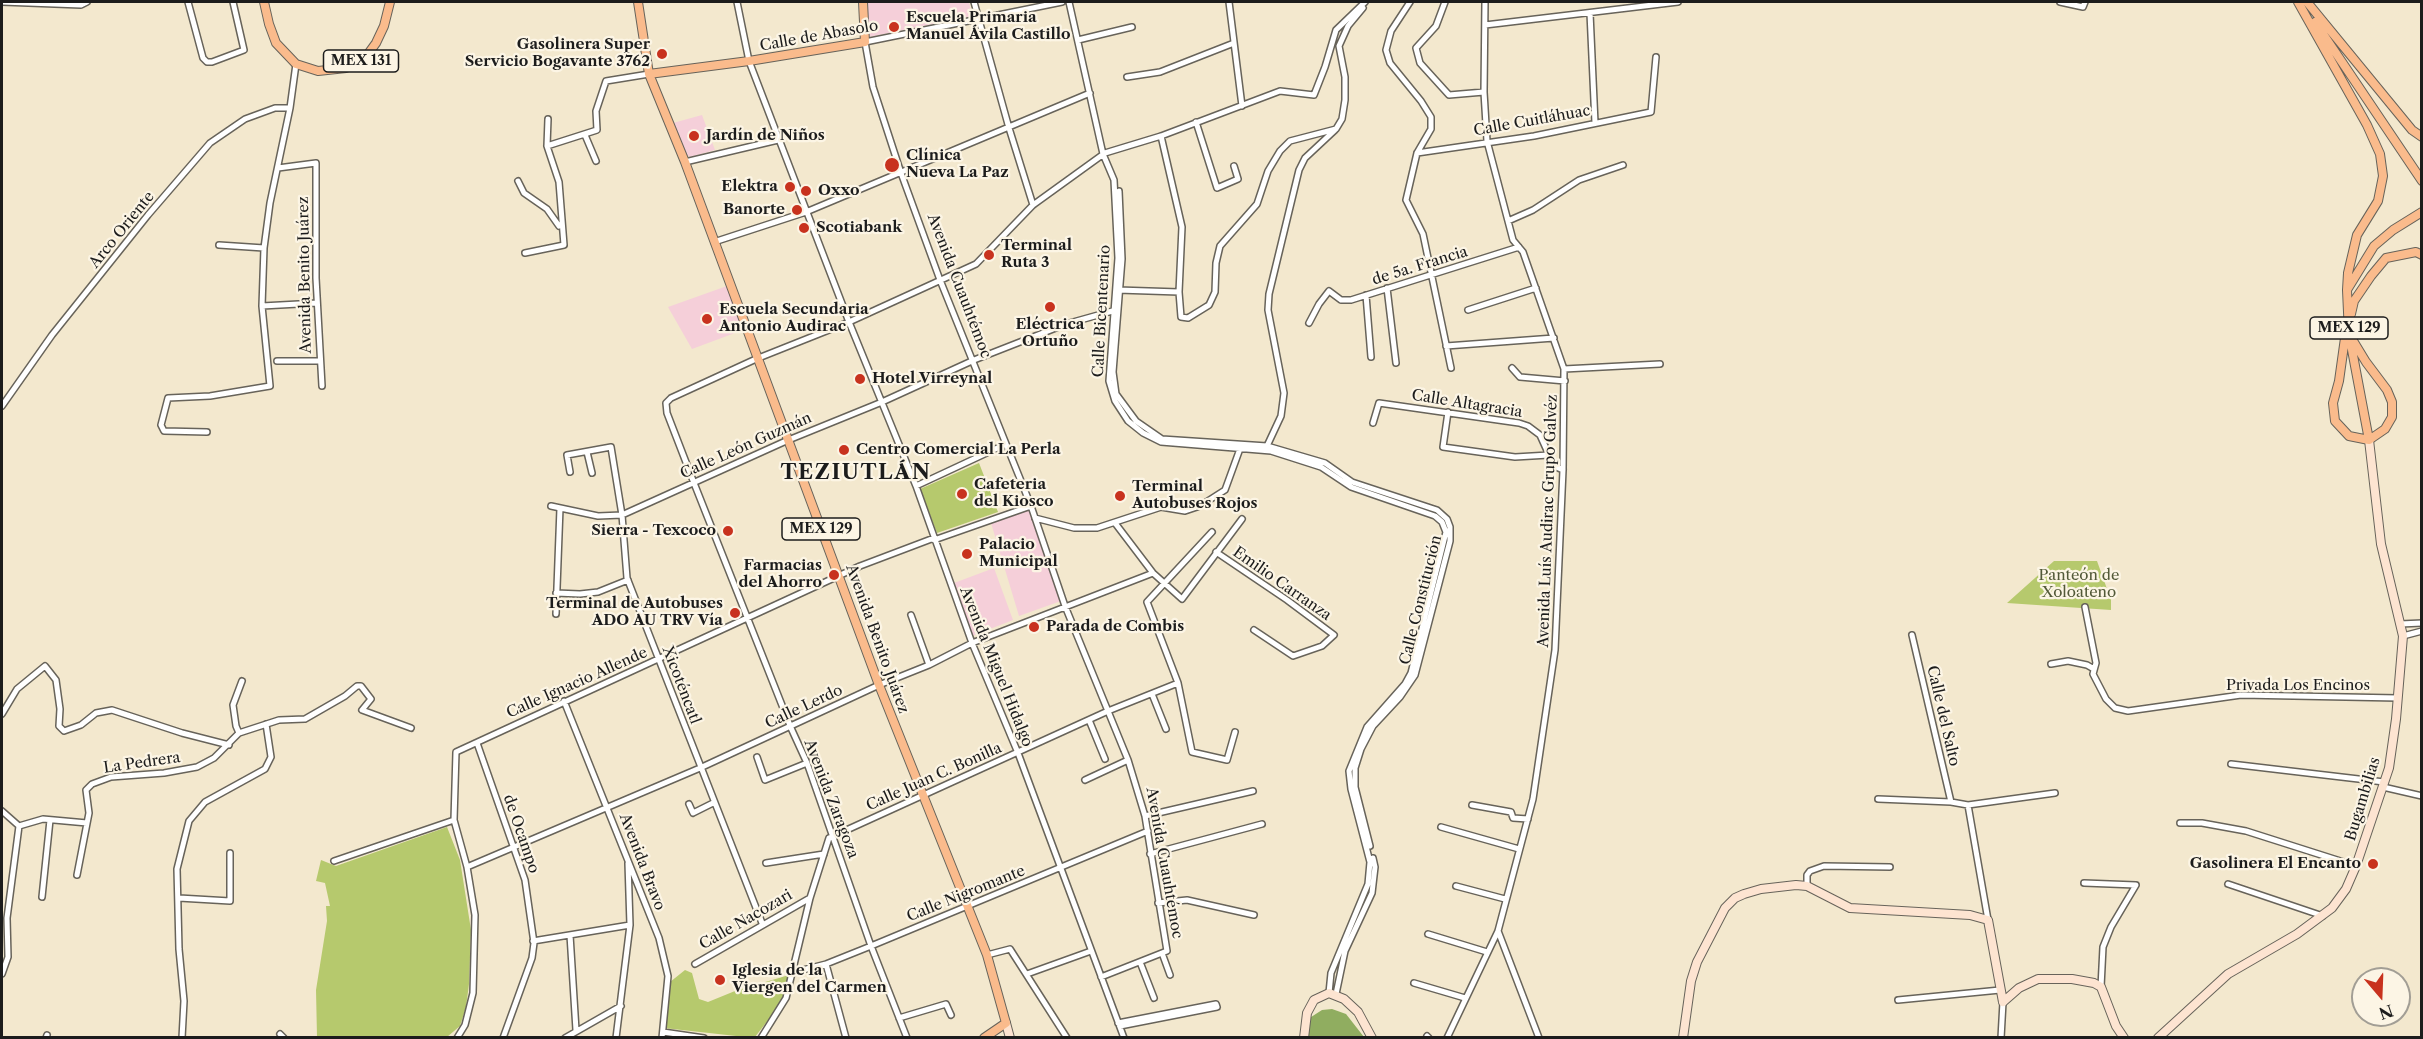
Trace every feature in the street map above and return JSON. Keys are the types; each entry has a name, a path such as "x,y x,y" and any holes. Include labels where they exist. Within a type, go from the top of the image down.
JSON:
{"main road":[{"path":"264,2 268,24 276,44 296,64"},
{"name":"MEX 131","path":"296,64 318,71 346,68 363,61 376,43 384,26 390,2"},
{"name":"Avenida Cuauhtémoc","path":"863,2 865,42"},
{"path":"2300,2 2421,181"},
{"path":"2300,2 2367,125 2380,154 2383,176 2378,201 2357,235 2348,273 2347,290"},
{"path":"2307,2 2412,130 2421,137"},
{"name":"Avenida Benito Juárez","path":"637,3 649,74 879,685 987,955 1006,1023"},
{"name":"Calle de Abasolo","path":"649,74 865,42"},
{"path":"2347,290 2374,246 2393,230 2421,212"},
{"path":"2349,323 2354,301 2386,258 2416,252 2421,255"},
{"name":"MEX 129","path":"2347,290 2349,334 2369,440"},
{"path":"2349,334 2387,390 2392,402 2392,417 2385,429 2369,440 2349,436 2335,421 2333,403 2339,381 2345,338 2349,334"},
{"name":"Bugambilias","path":"2159,1037 2228,974 2297,934 2323,916 2339,898 2356,866 2389,768 2403,636 2381,544 2369,440"},
{"path":"1683,1038 1691,981 1697,962 1725,908 1735,898 1744,894 1761,889 1796,885 1807,886 1850,908 1970,915 1988,920 2003,1002 2019,988 2038,979 2072,979 2094,983 2101,987 2116,1026 2124,1038"},
{"path":"1304,1038 1307,1012 1314,1000 1333,994 1358,1012 1372,1038"},
{"path":"984,1038 1006,1023 1010,1038"}],"street":[{"path":"2,2 81,5 87,2"},
{"path":"188,2 203,58 207,62 244,50 233,2"},
{"name":"Avenida Miguel Hidalgo","path":"737,2 748,61 849,322 916,486 972,643 1018,753 1124,1038"},
{"path":"974,2 1009,128 1034,206"},
{"name":"Calle de Abasolo","path":"865,42 1062,2"},
{"name":"Calle Bicentenario","path":"1069,2 1104,153 1114,180 1118,258 1117,310 1109,381 1115,401 1128,421 1143,433 1161,442 1241,445"},
{"path":"1229,2 1242,106"},
{"path":"756,359 849,322 976,264 1034,206 1104,153 1161,136 1280,91 1314,95 1336,30 1367,2"},
{"path":"1267,446 1281,416 1284,393 1268,310 1269,294 1299,170 1305,158 1336,129 1342,119 1345,77 1339,46 1348,26 1367,2"},
{"path":"1410,2 1391,30 1386,50 1390,63 1431,117 1431,129 1417,153 1406,200 1423,234 1450,368"},
{"path":"1445,2 1436,26 1416,48 1420,63 1449,95 1484,92"},
{"name":"Avenida Luís Audirac Grupo Galvéz","path":"1447,1038 1498,931 1528,819 1555,650 1563,470 1564,369 1523,252 1513,240 1487,141 1484,92 1485,2"},
{"path":"1485,26 1678,2"},
{"path":"2060,2 2083,7 2085,2"},
{"path":"1590,13 1594,123"},
{"path":"1078,40 1132,27"},
{"name":"Avenida Cuauhtémoc","path":"865,42 873,87 940,280 1031,506 1065,606 1128,760 1148,831 1164,952 1170,975"},
{"path":"1127,77 1160,72 1234,44"},
{"name":"Calle Cuitláhuac","path":"1417,153 1487,141 1534,136 1651,112 1656,57"},
{"path":"207,432 164,430 161,425 168,398 210,396 270,386 262,306 264,248 296,64"},
{"path":"547,146 597,130 596,111 606,81 649,74"},
{"path":"714,242 806,212 1090,93"},
{"name":"Arco Oriente","path":"2,406 52,334 148,215 210,143 245,119 275,108 290,108"},
{"path":"525,253 564,245 561,231 559,182 547,146 548,119"},
{"path":"1196,122 1217,188 1238,179 1234,166"},
{"path":"1161,136 1182,227 1179,292 1181,317 1188,318 1209,305 1215,292 1216,262 1220,246 1257,204 1268,171 1280,152 1290,141 1336,129"},
{"path":"585,135 596,161"},
{"path":"684,162 778,140"},
{"name":"Avenida Benito Juárez","path":"278,168 316,163 317,303 322,386"},
{"path":"1508,221 1533,210 1579,180 1623,165"},
{"path":"518,181 524,193 547,209 561,231"},
{"path":"219,245 264,248"},
{"name":"de 5a. Francia","path":"1309,323 1318,304 1329,291 1341,300 1351,300 1519,247"},
{"path":"1387,288 1396,363"},
{"path":"1468,310 1536,288"},
{"path":"1117,290 1179,292"},
{"path":"1366,295 1371,357"},
{"path":"262,306 317,303"},
{"name":"Calle León Guzmán","path":"622,515 974,360 1066,324 1117,310"},
{"path":"1446,346 1554,338"},
{"name":"Avenida Zaragoza","path":"756,359 671,398 666,404 667,413 790,728 807,763 831,836 907,1038"},
{"path":"277,362 320,361"},
{"path":"1564,369 1660,364"},
{"path":"1512,368 1520,377 1565,381"},
{"name":"Calle Altagracia","path":"1373,423 1379,404 1504,419 1528,426 1540,435 1554,466 1563,470"},
{"path":"1448,412 1443,447 1515,457 1549,455"},
{"path":"916,486 1006,444"},
{"path":"1035,518 1074,528 1097,528 1161,507 1185,511 1200,506 1225,490 1241,445"},
{"name":"Calle Constitución","path":"1241,445 1267,446 1325,463 1352,482 1437,510 1447,519 1450,527 1450,541 1415,675 1400,697 1372,726 1355,768 1356,787 1375,867 1374,883 1372,893 1345,951 1333,994"},
{"name":"Calle Constitución","path":"1241,445 1321,467 1351,488 1435,516 1442,522 1446,532 1411,673 1405,684 1367,727 1349,771 1351,789 1370,862 1368,884 1331,973 1333,994"},
{"name":"Xicoténcatl","path":"587,452 611,447 622,515 627,579 762,924"},
{"path":"570,472 567,455 587,452 592,473"},
{"path":"551,506 598,516 622,515"},
{"path":"934,539 1031,506"},
{"path":"561,508 557,592 580,593 598,590 627,579"},
{"name":"Emilio Carranza","path":"1166,585 1182,599 1242,519"},
{"path":"1114,523 1153,573 1166,585"},
{"path":"1212,532 1166,585 1148,602 1178,683 1192,752 1227,760 1235,732"},
{"name":"Calle Ignacio Allende","path":"454,820 456,752 839,577 934,539"},
{"name":"Emilio Carranza","path":"1216,552 1334,635 1322,646 1293,656 1254,630"},
{"name":"Calle Lerdo","path":"467,867 700,768 879,685 929,665 972,643 1153,573"},
{"path":"2051,664 2068,661 2094,669 2096,663 2085,607"},
{"path":"911,615 929,665"},
{"path":"2400,624 2421,623"},
{"path":"2403,636 2421,631"},
{"name":"Calle del Salto","path":"1912,635 1951,802"},
{"path":"2,714 17,689 45,666 56,680 60,709 59,726 64,731 81,725 96,713 112,710 182,733 229,745"},
{"name":"Privada Los Encinos","path":"2094,669 2093,674 2097,685 2106,699 2115,708 2128,711 2241,695 2398,698"},
{"path":"242,681 233,705 236,726 240,733 279,720 305,719 345,696 357,686 361,686 370,699 362,710 411,728"},
{"name":"Calle Juan C. Bonilla","path":"831,836 1108,711 1178,683"},
{"path":"1152,694 1166,729"},
{"name":"Avenida Bravo","path":"564,701 659,938 668,976 662,1036"},
{"path":"1089,720 1105,759"},
{"path":"182,1038 184,1002 179,949 177,869 189,821 205,802 265,769 271,757 266,724"},
{"name":"La Pedrera","path":"77,875 89,813 86,790 92,783 111,777 164,773 197,767 214,758 240,733"},
{"name":"de Ocampo","path":"477,743 525,880 534,942 532,958 503,1038"},
{"path":"757,757 765,780 807,763"},
{"path":"1084,780 1128,760"},
{"path":"2230,764 2384,784 2421,796"},
{"path":"1145,816 1253,791"},
{"path":"1878,799 1951,802 1968,805 2055,793"},
{"path":"689,804 693,813 714,803"},
{"path":"1472,805 1511,812 1513,818 1528,819"},
{"path":"1968,805 1988,920"},
{"path":"2,811 19,826"},
{"path":"19,826 36,820 87,823"},
{"path":"42,897 50,820"},
{"path":"334,861 454,820 467,867 475,915 473,993 465,1024 457,1038"},
{"path":"2180,823 2202,823 2246,831 2356,866"},
{"path":"1150,854 1262,824"},
{"path":"2,974 8,957 4,918 19,826"},
{"path":"1441,827 1519,849"},
{"name":"Calle Nigromante","path":"791,973 826,964 872,946 1148,831"},
{"path":"761,1038 786,998 810,898 831,836"},
{"path":"179,898 230,901 230,853"},
{"path":"766,863 824,854"},
{"path":"616,1038 629,926 628,858"},
{"path":"1807,886 1807,875 1810,870 1824,866 1890,867"},
{"path":"2084,883 2136,885 2111,927 2103,947 2101,987"},
{"path":"2228,884 2323,916"},
{"path":"1456,886 1505,899"},
{"name":"Calle Nacozari","path":"694,964 810,898"},
{"path":"1158,903 1187,900 1254,915"},
{"path":"534,942 629,926"},
{"path":"1498,931 1539,1038"},
{"path":"1428,934 1487,952"},
{"path":"572,936 577,1030"},
{"path":"987,955 1010,949 1067,1038"},
{"path":"1027,974 1091,951"},
{"path":"1101,977 1164,952"},
{"path":"1140,962 1154,998"},
{"path":"826,964 846,1038"},
{"path":"1414,983 1466,998"},
{"path":"1898,1000 2000,990"},
{"path":"2001,1038 2003,1002"},
{"path":"899,1018 946,1004 951,1015"},
{"path":"1216,1004 1217,1007 1119,1024 1216,1004"},
{"path":"565,1038 621,1006"},
{"path":"662,1036 704,1038"},
{"path":"2159,1037 2167,1038"}],"shaded area":[{"name":"Escuela Primaria Manuel Ávila Castillo","path":"867,2 969,2 972,16 869,37"},
{"name":"Jardín de Niños","path":"702,115 715,150 690,157 685,154 673,123"},
{"name":"Escuela Secundaria Antonio Audirac","path":"727,286 743,330 692,349 668,307"},
{"path":"1029,510 1061,601 1019,616 991,523"},
{"path":"994,568 1013,620 972,636 954,583"}],"green space":[{"path":"979,463 998,512 937,533 920,489"},
{"name":"Panteón de Xoloateno","path":"2054,561 2097,561 2111,600 2111,610 2007,603"},
{"path":"447,827 460,860 471,930 469,984 466,1007 460,1026 447,1037 317,1037 316,990 327,921 326,906 330,906 325,883 316,881 321,860 336,866"},
{"path":"685,970 692,973 699,999 708,1002 735,991 789,975 784,996 772,1015 755,1037 745,1037 664,1028 670,982"},
{"path":"1332,1009 1346,1014 1364,1037 1307,1037 1308,1019 1322,1010"}],"place":[{"name":"Escuela Primaria Manuel Ávila Castillo","path":"894,27"},
{"name":"Gasolinera Super Servicio Bogavante 3762","path":"662,54"},
{"name":"Jardín de Niños","path":"694,136"},
{"name":"Clínica Nueva La Paz","path":"892,165"},
{"name":"Elektra","path":"790,187"},
{"name":"Oxxo","path":"806,191"},
{"name":"Banorte","path":"797,210"},
{"name":"Scotiabank","path":"804,228"},
{"name":"Terminal Ruta 3","path":"989,255"},
{"name":"Eléctrica Ortuño","path":"1050,307"},
{"name":"Escuela Secundaria Antonio Audirac","path":"707,319"},
{"name":"Hotel Virreynal","path":"860,379"},
{"name":"Centro Comercial La Perla","path":"844,450"},
{"name":"Cafeteria del Kiosco","path":"962,494"},
{"name":"Terminal Autobuses Rojos","path":"1120,496"},
{"name":"Sierra - Texcoco","path":"728,531"},
{"name":"Palacio Municipal","path":"967,554"},
{"name":"Farmacias del Ahorro","path":"834,575"},
{"name":"Terminal de Autobuses ADO AU TRV Vía","path":"735,613"},
{"name":"Parada de Combis","path":"1034,627"},
{"name":"Gasolinera El Encanto","path":"2373,864"},
{"name":"Iglesia de la Viergen del Carmen","path":"720,980"}],"district":[{"name":"TEZIUTLÁN","path":"856,473"}]}
